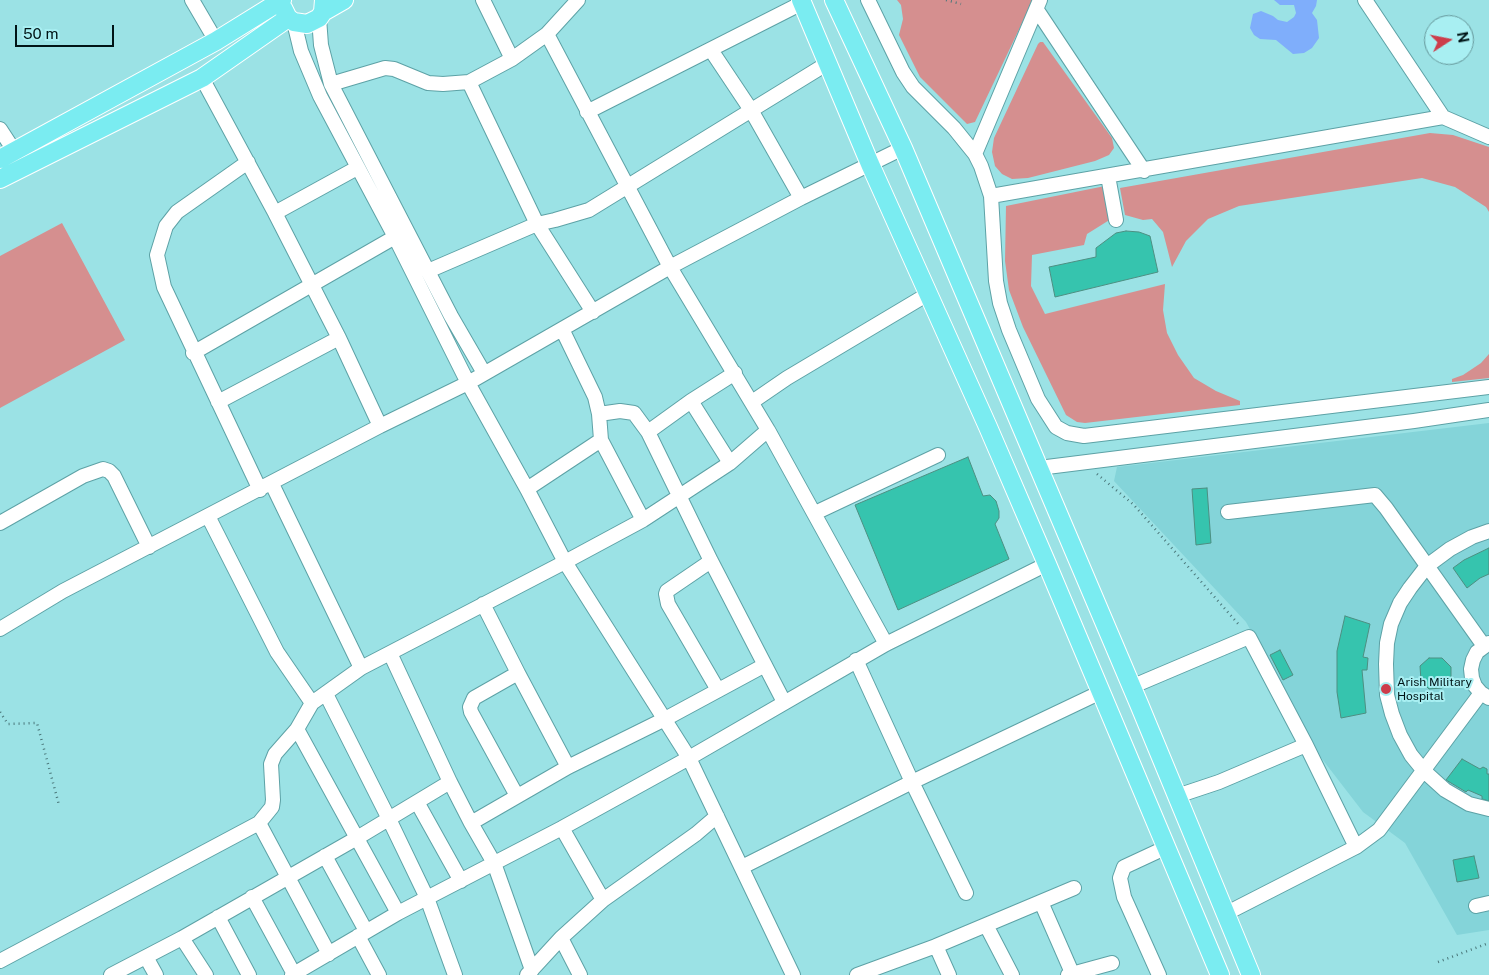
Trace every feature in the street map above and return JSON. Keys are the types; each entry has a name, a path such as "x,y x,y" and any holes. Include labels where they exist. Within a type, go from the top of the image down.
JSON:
{"main road":[{"path":"7,155 216,41 282,0 284,13 291,20 307,24 322,10 344,0"},
{"path":"834,0 903,148 1251,975"},
{"path":"802,2 870,164 1047,564 1217,968 1240,950"},
{"path":"0,179 202,78 291,20"},
{"path":"1139,779 1165,767"}],"street":[{"path":"192,0 216,41"},
{"path":"483,0 512,59"},
{"path":"331,84 385,68 394,69 428,83 469,82 512,59 547,34 578,0"},
{"path":"868,0 903,72 913,87 954,128 982,166 991,196 996,281 1000,303 1009,330 1038,399 1056,427 1067,433 1084,436 1111,434 1489,387"},
{"path":"1365,0 1443,118"},
{"path":"587,112 712,50 802,2"},
{"path":"975,154 1039,5"},
{"path":"1039,5 1144,171"},
{"path":"322,10 321,44 331,84 451,316 484,373"},
{"path":"291,20 301,51 320,96 395,236 468,383 565,562 689,758 793,975"},
{"path":"547,34 670,267 752,402 886,644"},
{"path":"712,50 750,110 801,198"},
{"path":"428,271 537,224 589,210 828,63"},
{"path":"202,78 275,213 339,338 380,426"},
{"path":"469,82 537,224 593,312"},
{"path":"991,196 1443,118 1489,137"},
{"path":"0,129 7,155"},
{"path":"0,628 63,591 380,426 468,383 670,267 801,198 903,148"},
{"path":"248,162 177,212 166,226 157,255 164,287 193,353 218,402 266,487 361,668"},
{"path":"275,213 357,168"},
{"path":"1108,176 1116,220"},
{"path":"193,353 395,236"},
{"path":"752,402 787,378 928,294"},
{"path":"562,329 595,397 599,414 601,440 643,520"},
{"path":"218,402 339,338"},
{"path":"648,432 691,401 735,373"},
{"path":"691,401 730,463"},
{"path":"599,414 627,410 639,418 648,432 711,561 784,702"},
{"path":"1038,468 1489,410"},
{"path":"0,961 259,823 272,807 271,775 273,758 297,729 312,703 361,668 643,520 730,463 768,430"},
{"path":"527,489 601,440"},
{"path":"815,513 938,455"},
{"path":"0,523 76,479 103,469 109,471 114,476 149,547"},
{"path":"1226,914 1356,847 1379,830 1485,696 1475,686 1471,669 1473,660 1478,652 1487,645 1375,495 1228,512"},
{"path":"208,516 277,652 312,703"},
{"path":"1489,531 1478,534 1450,549 1428,566 1410,588 1400,604 1392,624 1387,643 1386,664 1386,695 1400,735 1411,755 1424,771 1445,790 1457,798 1489,809"},
{"path":"711,561 667,591 666,594 668,604 718,690"},
{"path":"252,898 293,974 398,913 562,828 689,758 856,660 1047,564"},
{"path":"483,604 568,767"},
{"path":"1131,687 1249,637 1306,744 1356,847"},
{"path":"390,653 450,782 494,863 530,973"},
{"path":"856,660 966,893"},
{"path":"471,823 568,767 665,719 764,665"},
{"path":"517,796 473,717 470,707 474,698 518,673"},
{"path":"742,867 912,782 1101,692"},
{"path":"326,694 390,819 427,898 455,975"},
{"path":"297,729 398,913"},
{"path":"1177,796 1219,782 1306,744"},
{"path":"113,975 289,877 450,782"},
{"path":"417,802 461,881"},
{"path":"530,973 561,938 603,900 696,834 717,816"},
{"path":"259,823 329,954"},
{"path":"562,828 603,900"},
{"path":"1159,975 1124,896 1120,878 1124,867 1167,847"},
{"path":"325,856 379,975"},
{"path":"861,974 936,946 1074,888"},
{"path":"1041,902 1071,975 1112,963"},
{"path":"218,917 249,975"},
{"path":"986,925 1012,975"},
{"path":"182,938 206,975"},
{"path":"561,938 580,975"},
{"path":"936,946 949,975"},
{"path":"146,957 156,975"}],"path":[{"path":"946,0 961,4"},
{"path":"1083,462 1134,505 1249,637"},
{"path":"0,712 8,724 37,723 59,805"},
{"path":"1438,962 1489,943"}],"shaded area":[{"path":"897,0 1033,0 975,122 967,124 920,77 899,35 903,19 901,5"},
{"path":"1040,42 1043,42 1112,138 1114,148 1109,155 1095,161 1028,178 1012,179 1002,174 995,166 992,152 994,138"},
{"path":"1430,133 1453,135 1489,147 1489,212 1486,207 1455,187 1422,178 1239,206 1208,219 1186,241 1172,267 1163,232 1152,219 1143,220 1125,215 1120,188"},
{"path":"1105,186 1111,219 1087,234 1084,245 1032,255 1031,286 1045,314 1165,284 1163,310 1167,333 1178,355 1194,378 1216,391 1240,401 1240,405 1085,423 1077,422 1066,415 1023,327 1009,290 1005,261 1006,206"},
{"path":"62,223 125,340 0,408 0,256"},
{"path":"1489,354 1489,378 1452,382 1452,379 1463,375 1481,363"},
{"name":"Arish Military Hospital","path":"1489,423 1489,930 1457,935 1405,843 1363,812 1319,755 1246,622 1114,481 1117,467"}],"water":[{"path":"1274,0 1317,0 1312,13 1317,20 1319,38 1312,48 1304,53 1293,54 1276,40 1260,39 1254,35 1250,28 1253,14 1261,11 1278,20 1287,22 1294,17 1296,13 1294,5 1280,5"}],"building":[{"path":"1126,231 1139,232 1150,236 1158,272 1055,297 1049,267 1096,257 1096,248 1116,233"},
{"path":"968,457 983,496 990,495 996,501 999,518 995,524 1009,559 898,610 855,505"},
{"path":"1207,488 1211,543 1196,545 1192,489"},
{"path":"1489,548 1489,574 1467,588 1453,568 1464,560"},
{"path":"1345,616 1370,624 1363,657 1368,658 1367,670 1362,670 1366,713 1341,718 1337,692 1337,651"},
{"path":"1280,650 1293,675 1283,680 1270,655"},
{"path":"1429,658 1442,658 1451,667 1451,681 1442,688 1429,689 1421,681 1420,666"},
{"path":"1462,759 1480,769 1483,767 1487,769 1487,774 1489,774 1489,801 1468,790 1466,792 1446,780"},
{"path":"1474,856 1479,878 1457,882 1453,860"}],"place":[{"name":"Arish Military Hospital","path":"1386,689"}]}
